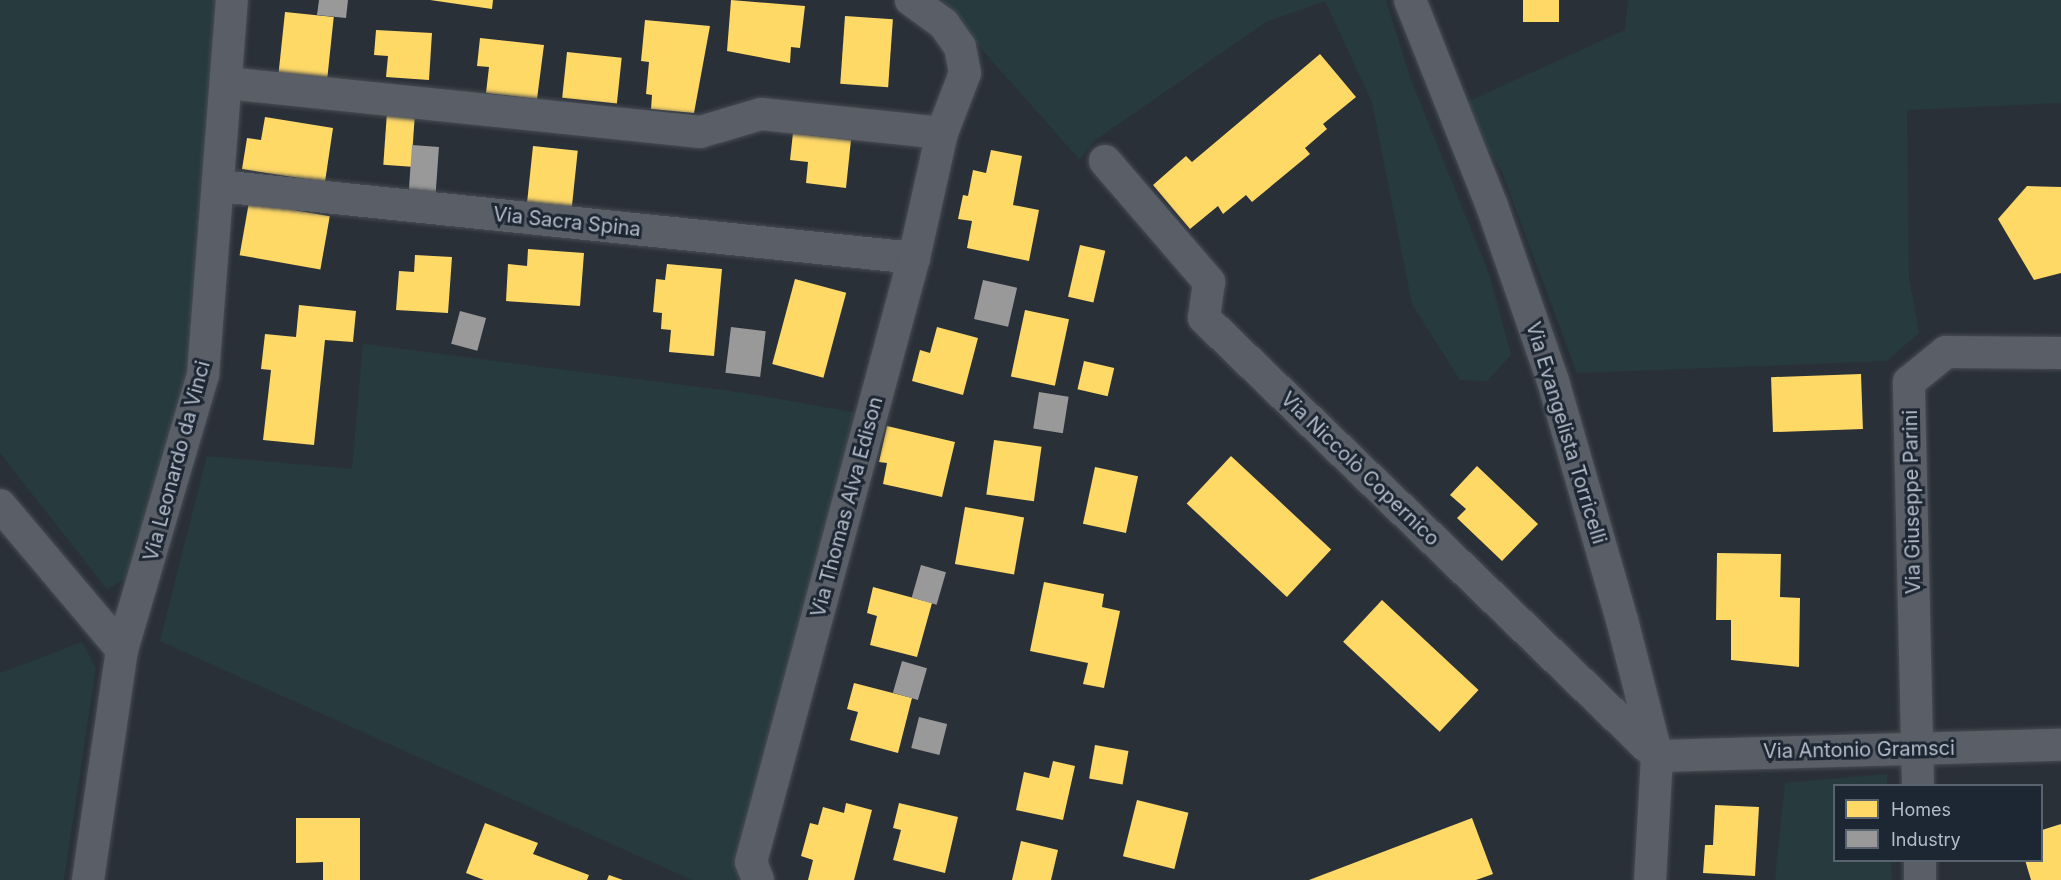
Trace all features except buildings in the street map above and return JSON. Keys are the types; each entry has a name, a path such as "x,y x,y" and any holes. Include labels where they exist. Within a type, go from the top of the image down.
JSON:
{"street":[{"name":"Via Leonardo da Vinci","path":"88,880 122,650 203,375 232,0"},
{"path":"226,83 700,132 770,114 942,133 965,73 960,47 944,24 911,0"},
{"name":"Via Evangelista Torricelli","path":"1410,0 1492,206 1553,381 1657,756 1650,880"},
{"name":"Via Thomas Alva Edison","path":"758,880 752,862 914,258 942,133"},
{"name":"Via Niccolò Copernico","path":"1104,161 1209,282 1204,318 1657,756"},
{"name":"Via Sacra Spina","path":"219,186 914,258"},
{"name":"Via Giuseppe Parini","path":"1918,784 1909,382 1946,352 2061,353"},
{"path":"0,505 122,650"},
{"name":"Via Antonio Gramsci","path":"1657,756 2061,745"},
{"path":"1920,862 1920,880"}],"green space":[{"path":"0,0 220,0 198,326 136,573 107,589 0,453"},
{"path":"938,0 1386,0 1411,80 1489,274 1511,355 1487,381 1460,380 1412,304 1372,102 1325,1 1266,22 1094,141 1080,160"},
{"path":"1628,0 2061,0 2061,103 1907,110 1909,278 1919,333 1887,361 1577,373 1501,170 1475,128 1467,102 1625,30"},
{"path":"363,344 745,393 858,413 739,880 692,880 160,641 207,456 352,469"},
{"path":"82,642 96,668 64,880 0,880 0,673"},
{"path":"1887,774 1887,784 1833,784 1833,862 1891,862 1892,880 1775,880 1785,783"}]}
